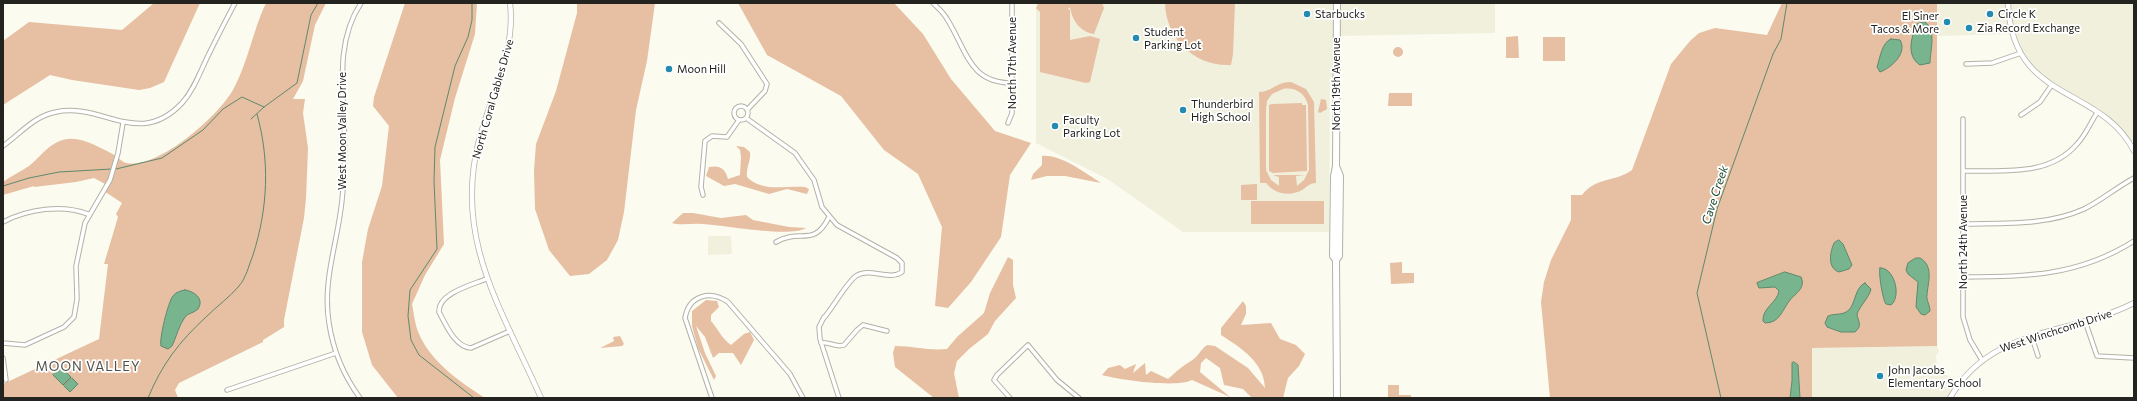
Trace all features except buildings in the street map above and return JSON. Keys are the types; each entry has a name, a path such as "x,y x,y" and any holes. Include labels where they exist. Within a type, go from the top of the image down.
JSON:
{"main road":[{"name":"North 19th Avenue","path":"1336,3 1336,166 1334,176 1333,256 1336,260 1337,398"}],"street":[{"path":"3,146 37,119 54,112 85,111 123,123 142,123 163,117 182,103 189,94 235,3"},
{"name":"West Moon Valley Drive","path":"360,398 336,353 329,322 327,286 342,202 344,178 342,68 348,31 361,3"},
{"name":"North Coral Gables Drive","path":"510,3 512,17 509,45 479,141 473,174 472,193 474,228 486,279 541,398"},
{"path":"933,3 946,18 972,66 992,81 1013,83"},
{"name":"North 17th Avenue","path":"1008,123 1012,114 1012,3"},
{"path":"2008,3 2012,34 2021,53 2033,70 2051,86 2098,113 2123,133 2134,151"},
{"path":"718,23 741,44 767,84 765,91 753,101 747,110 748,115 746,118"},
{"path":"1966,64 1992,63 2021,53"},
{"path":"2021,115 2040,102 2051,86"},
{"path":"739,120 734,115 737,108 743,107 747,110"},
{"path":"1963,171 2030,169 2054,162 2076,146 2098,113"},
{"path":"702,195 701,187 705,141 712,136 727,137 739,120 746,118 785,144 799,157 811,174 819,201 837,225 897,258 903,267 902,272 897,274 868,273 859,275 852,280 833,308 823,319 819,327 821,343 839,398"},
{"name":"North 24th Avenue","path":"1963,119 1963,277 1965,328 1982,360"},
{"path":"3,343 25,345 64,327 74,317 77,298 76,266 88,214 108,183 114,165 123,123"},
{"path":"1963,224 2020,223 2051,220 2083,209 2134,178"},
{"path":"3,222 25,214 52,209 67,209 88,214"},
{"path":"776,242 788,237 815,235 824,227 829,216"},
{"path":"1963,277 2035,276 2066,271 2100,259 2134,241"},
{"path":"486,279 446,297 439,306 439,312 457,341 465,348 471,348 510,331"},
{"path":"712,398 686,325 685,314 689,305 703,296 719,296 728,302 790,374 803,398"},
{"name":"West Winchcomb Drive","path":"1950,398 1963,378 1982,360 2008,344 2107,315 2134,303"},
{"path":"2085,321 2096,356 2134,358"},
{"path":"821,343 824,342 836,347 844,345 856,330 864,325 887,331"},
{"path":"2032,337 2038,356"},
{"path":"1010,398 994,380 997,375 1028,345 1057,380 1078,398"},
{"path":"228,390 336,353"},
{"path":"3,358 6,380"}],"shaded area":[{"path":"154,3 200,3 164,82 150,88 139,90 72,80 50,75 3,105 3,41 29,22 122,30"},
{"path":"266,3 326,3 315,25 303,81 293,99 305,99 303,113 308,148 304,218 284,320 284,327 263,340 263,342 179,383 175,390 178,398 3,398 3,384 99,339 108,264 104,264 118,217 116,214 122,203 104,191 107,185 94,178 76,182 34,186 3,195 3,182 29,166 51,146 62,140 74,139 93,144 126,163 139,163 154,158 171,149 202,125 227,99 239,78 257,24"},
{"path":"405,3 477,3 475,34 455,98 440,160 444,244 425,275 412,304 419,334 431,354 456,378 485,398 398,398 372,365 362,332 362,262 368,229 382,186 389,126 373,106 374,97"},
{"path":"577,3 655,3 647,61 636,110 624,212 618,240 607,260 589,274 570,276 549,250 535,209 534,170 536,144 556,91 577,13"},
{"path":"738,3 894,3 923,34 951,79 995,131 1031,143 1010,175 1001,237 971,282 948,308 935,306 942,227 918,174 884,150 841,96 767,55"},
{"name":"Thunderbird High School","path":"1036,3 1495,3 1495,33 1337,36 1337,78 1330,77 1329,232 1183,232 1109,180 1036,143"},
{"path":"1039,3 1102,3 1104,8 1094,34 1081,28 1075,21 1070,7 1068,9 1070,10 1070,40 1090,36 1100,39 1090,82 1086,83 1040,72 1040,12 1036,8"},
{"path":"1165,3 1235,3 1233,54 1231,65 1206,61 1195,56 1185,48 1177,39 1171,28"},
{"path":"1782,3 1937,3 1937,346 1812,348 1812,398 1550,398 1541,302 1544,282 1551,260 1571,220 1571,195 1582,195 1588,189 1600,182 1619,177 1632,170 1671,64 1690,41 1699,33 1715,28 1767,35"},
{"path":"1937,3 2134,3 2134,141 2129,142 2117,126 2033,70 2012,34 1937,36"},
{"path":"1925,22 1929,26 1932,35 1930,63 1920,65 1913,57 1911,46 1917,24"},
{"path":"1518,36 1519,58 1506,58 1506,37"},
{"path":"1543,37 1565,37 1565,61 1543,61"},
{"path":"1891,39 1900,40 1902,50 1893,64 1880,72 1877,67 1882,51 1885,43"},
{"path":"1396,47 1400,47 1402,48 1402,56 1396,57 1393,54 1393,50"},
{"path":"1286,82 1291,82 1306,89 1314,102 1316,183 1310,184 1297,192 1287,194 1274,190 1266,183 1260,183 1259,92 1263,92","holes":["1283,89 1292,89 1302,94 1308,105 1309,170 1304,180 1297,186 1296,176 1305,175 1273,175 1279,177 1279,186 1271,180 1266,170 1267,101 1272,94"]},
{"path":"1389,93 1412,93 1412,106 1388,106"},
{"path":"1321,99 1326,100 1327,109 1320,113 1318,112"},
{"path":"1302,103 1302,105 1306,105 1307,171 1273,173 1269,171 1269,105"},
{"path":"736,146 744,147 750,152 747,177 753,182 767,187 805,187 809,189 807,194 787,189 769,194 735,184 724,186 706,176 709,167 713,166 722,168 728,179 740,175 741,157 740,150"},
{"path":"1042,156 1049,156 1065,161 1101,183 1065,176 1047,176 1031,180 1033,174 1042,165"},
{"path":"1257,184 1257,200 1241,200 1241,185"},
{"path":"1251,201 1324,201 1324,224 1251,224"},
{"path":"683,213 693,213 721,218 746,215 753,220 789,227 806,228 798,231 786,232 702,224 672,223"},
{"path":"708,236 731,236 732,254 708,255"},
{"path":"1839,240 1843,244 1852,265 1849,269 1839,272 1835,270 1830,259 1834,243"},
{"path":"1008,257 1013,260 1013,285 1016,298 995,321 988,334 957,361 954,373 959,398 934,398 895,367 893,353 895,346 947,349 957,337 984,313 990,293"},
{"path":"1916,258 1920,258 1924,261 1929,270 1927,297 1930,311 1925,315 1921,314 1916,307 1918,282 1908,274 1906,270 1908,263"},
{"path":"1402,262 1402,273 1414,273 1414,283 1391,284 1390,263"},
{"path":"1880,268 1889,272 1895,283 1896,295 1891,305 1886,304 1884,298 1880,280"},
{"path":"1785,272 1801,277 1801,287 1774,321 1765,323 1763,321 1763,316 1776,299 1779,291 1775,287 1759,288 1757,283"},
{"path":"1865,283 1871,289 1857,314 1859,327 1857,330 1855,332 1841,332 1827,327 1825,323 1828,316 1844,313 1849,310 1857,291"},
{"path":"185,290 191,292 199,298 200,305 198,309 185,317 172,346 168,349 161,346 166,313 173,296 178,292"},
{"path":"706,300 717,301 719,307 711,315 711,321 728,343 731,345 744,334 750,332 754,340 741,365 733,353 719,353 713,358 705,337 696,326 705,353 716,376 714,380 698,348 692,326 692,311"},
{"path":"1243,301 1246,306 1246,314 1241,325 1271,323 1280,339 1296,345 1305,354 1299,366 1288,378 1283,398 1252,398 1243,389 1224,385 1220,368 1206,358 1201,363 1200,372 1230,397 1192,380 1185,382 1162,383 1134,381 1102,375 1108,368 1120,365 1125,369 1136,364 1133,373 1145,363 1146,375 1151,371 1168,379 1193,360 1207,345 1215,346 1248,368 1265,388 1264,379 1256,363 1236,345 1221,335 1221,328"},
{"path":"620,336 624,344 622,346 600,348 614,341 613,337"},
{"name":"John Jacobs Elementary School","path":"1937,346 1939,351 1936,356 1937,368 1959,384 1950,398 1812,398 1812,348"},
{"path":"1794,362 1798,365 1800,398 1790,398 1792,363"},
{"path":"61,367 71,377 63,385 53,375"},
{"path":"72,378 78,384 70,392 64,386"},
{"path":"1388,385 1399,385 1399,395 1411,395 1411,398 1388,398"}],"waterway":[{"path":"251,119 264,107 297,83 311,15 318,3"},
{"path":"472,3 472,20 468,37 455,66 435,147 434,181 437,249 410,290 408,316 411,340 419,355 474,398"},
{"name":"Cave Creek","path":"1721,398 1697,293 1717,209 1773,54 1781,39 1787,3"},
{"path":"116,169 162,158 203,130 223,109 242,97 264,107"},
{"path":"148,398 165,364 179,345 196,326 228,298 244,279 253,255 262,220 266,184 264,149 257,114"},
{"path":"3,186 29,178 59,172 112,169"}],"place":[{"name":"Starbucks","path":"1307,14"},
{"name":"Circle K","path":"1990,14"},
{"name":"El Siner Tacos & More","path":"1947,22"},
{"name":"Zia Record Exchange","path":"1969,28"},
{"name":"Student Parking Lot","path":"1136,38"},
{"name":"Moon Hill","path":"669,69"},
{"name":"Thunderbird High School","path":"1183,110"},
{"name":"Faculty Parking Lot","path":"1055,126"},
{"name":"John Jacobs Elementary School","path":"1880,376"}],"district":[{"name":"MOON VALLEY","path":"88,367"}]}
